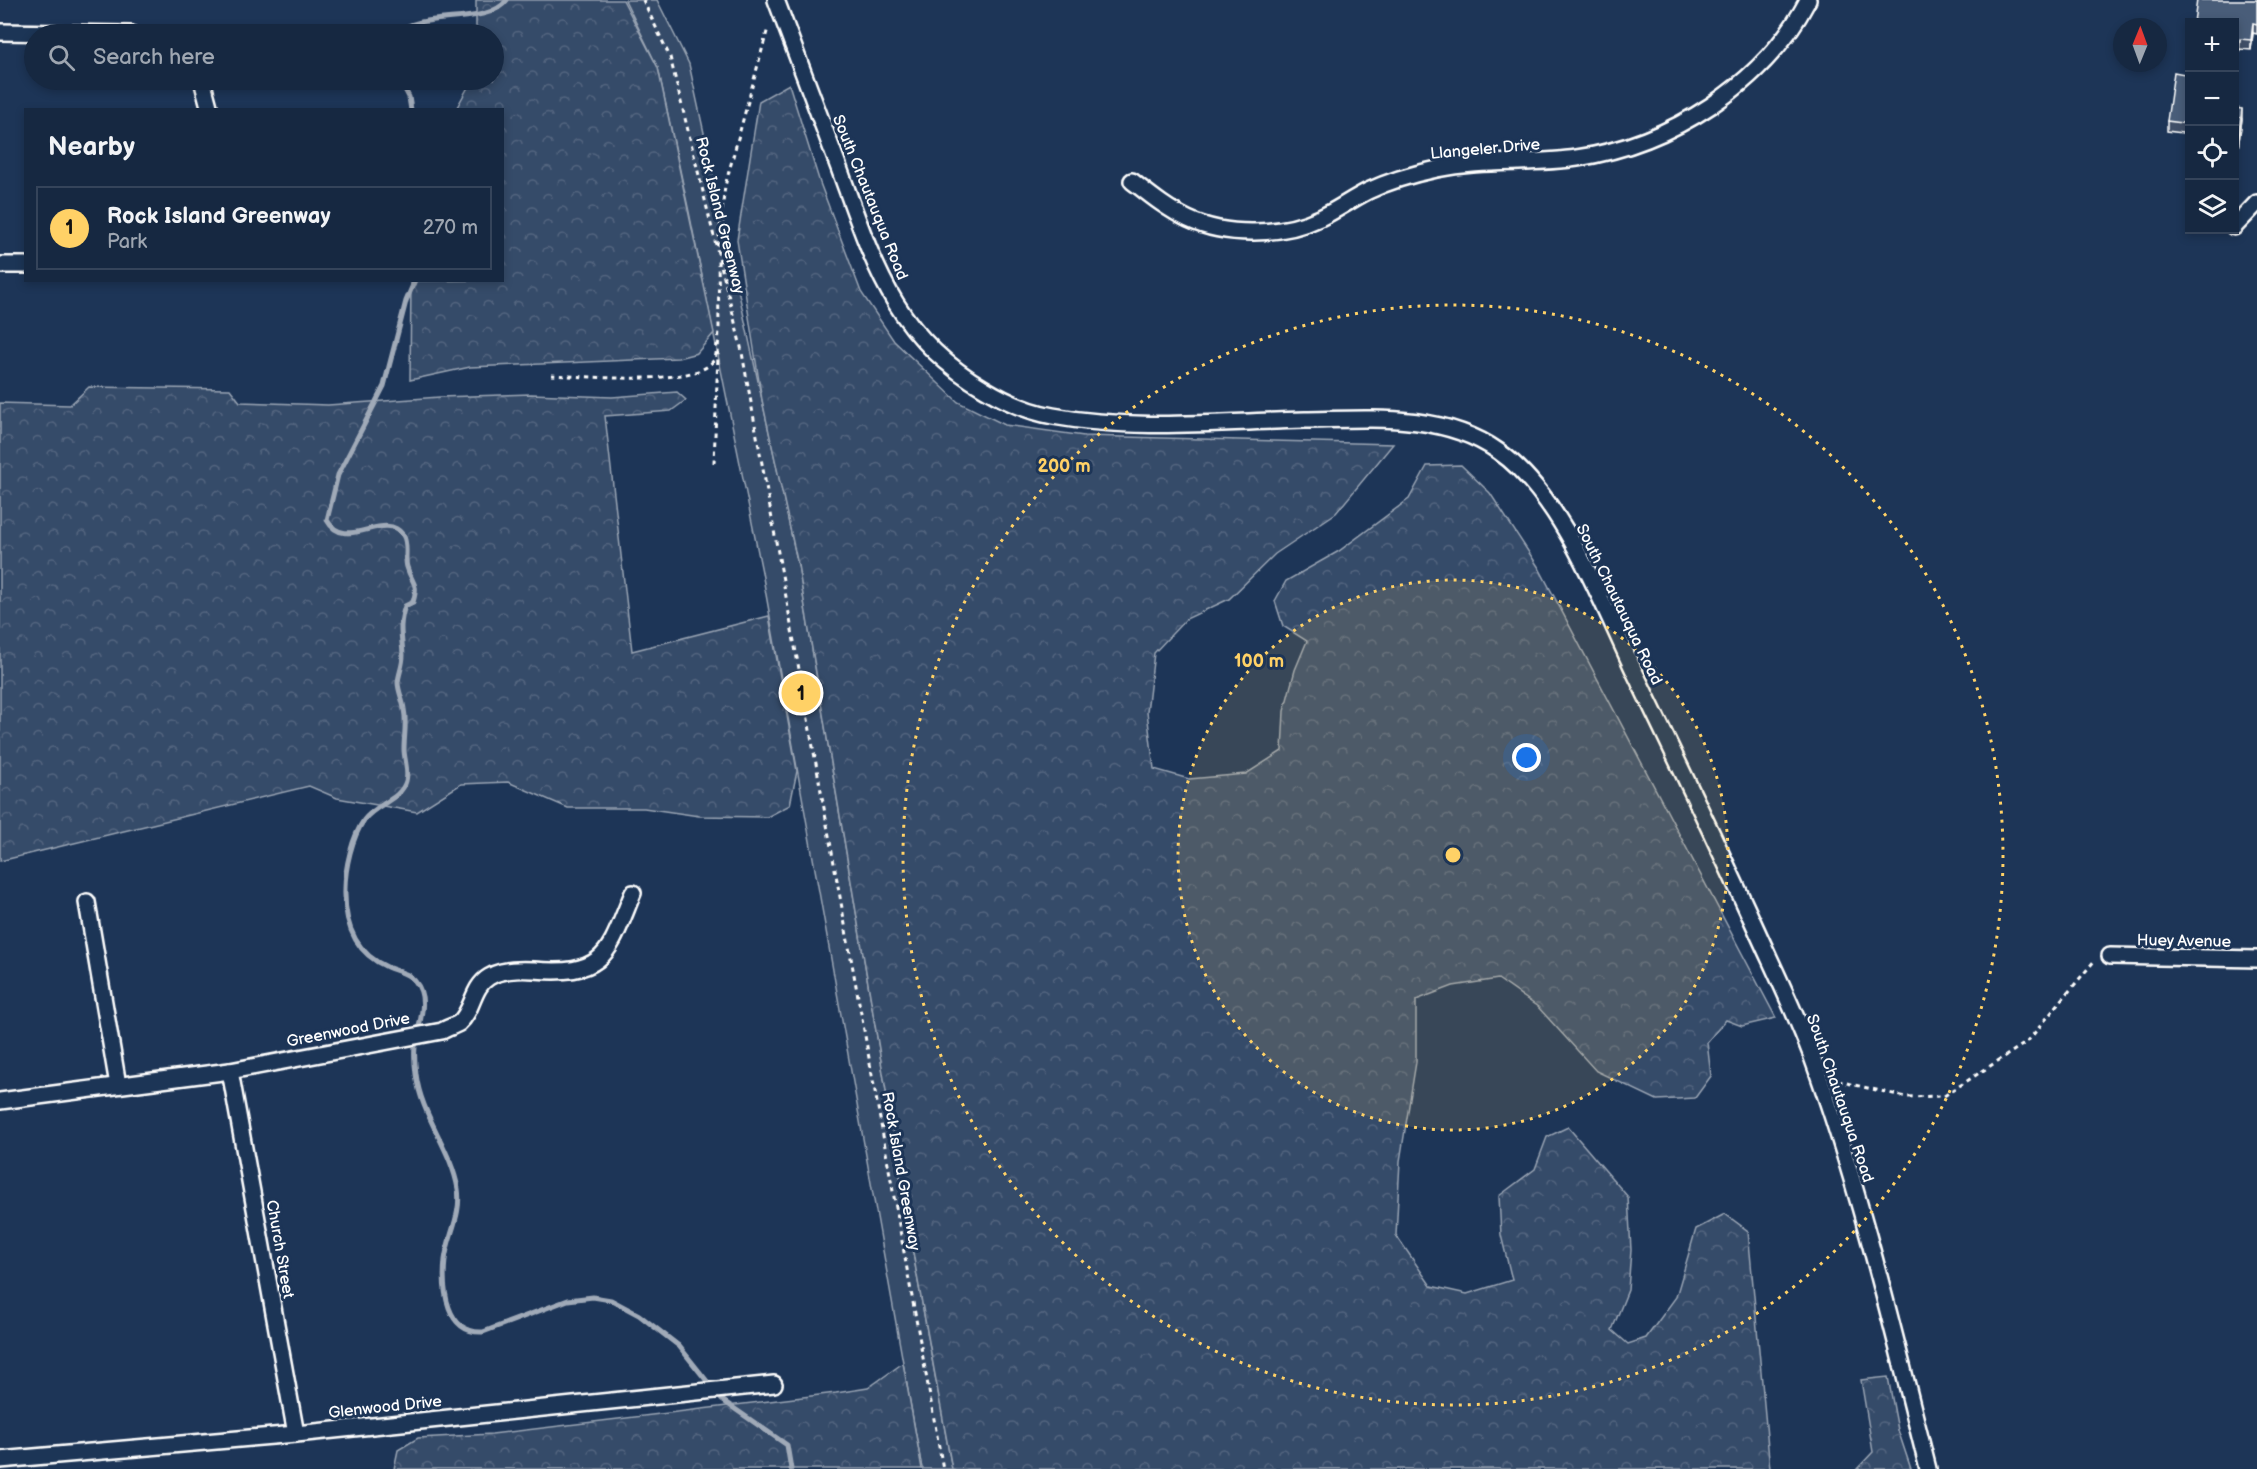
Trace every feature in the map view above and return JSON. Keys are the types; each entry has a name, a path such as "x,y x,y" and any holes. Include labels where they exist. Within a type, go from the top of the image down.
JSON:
{"street":[{"name":"South Chautauqua Road","path":"776,0 869,249 889,293 911,328 930,350 962,376 1002,400 1047,415 1090,421 1141,423 1370,418 1430,423 1463,432 1498,450 1525,474 1574,545 1723,856 1794,1013 1821,1083 1878,1272 1928,1469"},
{"name":"Llangeler Drive","path":"1132,181 1168,209 1214,229 1268,230 1308,222 1382,185 1438,169 1576,158 1617,150 1649,140 1703,111 1727,94 1765,59 1808,0"},
{"path":"0,32 24,32"},
{"path":"205,90 209,108"},
{"path":"2239,222 2257,203"},
{"path":"0,264 24,265"},
{"name":"Greenwood Drive","path":"0,1101 230,1071 408,1035 442,1031 458,1023 482,982 491,976 515,969 574,972 594,963 605,953 613,940 633,893"},
{"path":"87,902 118,1085"},
{"name":"Huey Avenue","path":"2110,956 2257,959"},
{"name":"Church Street","path":"230,1071 296,1434"},
{"name":"Glenwood Drive","path":"0,1460 296,1434 774,1384"}],"path":[{"name":"Rock Island Greenway","path":"644,0 670,57 741,347 943,1469"},
{"path":"714,463 719,327 718,252 725,186 770,22"},
{"path":"551,375 684,377 699,372 715,360 719,327"},
{"path":"1821,1083 1847,1082 1906,1097 1944,1096 2027,1042 2092,962 2110,956"}],"green space":[{"path":"476,0 623,0 658,68 714,333 697,353 678,358 470,367 410,380 411,282 504,282 504,108 457,108 466,90 504,90 504,24 476,24"},
{"path":"625,0 657,0 689,64 798,565 916,1270 952,1469 922,1469 762,572 658,68"},
{"path":"789,84 820,183 861,292 894,341 958,402 1005,425 1084,436 1393,444 1336,513 1275,554 1229,599 1186,619 1154,653 1147,712 1154,769 1189,779 1246,774 1282,751 1284,711 1295,670 1307,641 1283,626 1275,601 1286,581 1339,551 1409,499 1427,466 1461,465 1490,493 1539,568 1776,1018 1742,1026 1726,1020 1707,1042 1711,1076 1695,1098 1657,1100 1596,1071 1538,1007 1498,979 1453,986 1416,1000 1416,1062 1400,1161 1396,1235 1431,1286 1467,1294 1512,1280 1501,1235 1499,1196 1535,1169 1547,1137 1568,1127 1628,1197 1631,1250 1628,1290 1612,1330 1628,1344 1646,1338 1676,1297 1696,1229 1725,1214 1748,1231 1770,1469 952,1469 916,1270 798,565 762,400 737,240 759,101"},
{"path":"89,387 230,389 240,402 328,405 440,397 531,394 612,397 677,392 686,400 671,411 605,416 632,651 769,616 797,771 790,805 767,817 699,816 644,808 568,808 508,782 461,784 417,812 337,798 309,786 0,861 0,403 70,405"},
{"path":"903,1363 922,1469 394,1469 398,1450 418,1438 492,1434 836,1393 868,1388"},
{"path":"1888,1377 1898,1430 1911,1469 1857,1469 1873,1452 1861,1380"}],"building":[{"path":"2197,0 2257,0 2257,24 2253,23 2251,40 2240,39 2239,46 2239,18 2195,18"},
{"path":"2174,72 2185,74 2185,123 2167,121"},
{"path":"2239,109 2242,109 2239,132"}],"waterway":[{"path":"415,24 484,14 507,0"},
{"path":"405,90 411,108"},
{"path":"414,282 406,301 384,386 338,475 327,520 335,529 344,533 386,526 395,528 405,539 407,567 415,587 413,602 405,606 402,620 403,659 398,682 405,714 406,781 399,793 374,810 360,827 348,862 345,902 349,925 359,945 376,961 412,978 420,988 423,1005 416,1039 416,1074 424,1104 454,1174 459,1198 445,1260 444,1284 449,1308 461,1326 471,1331 483,1332 568,1300 593,1297 611,1300 639,1315 679,1346 722,1400 787,1445 791,1469"}],"place":[{"name":"Rock Island Greenway","path":"801,693"}]}
